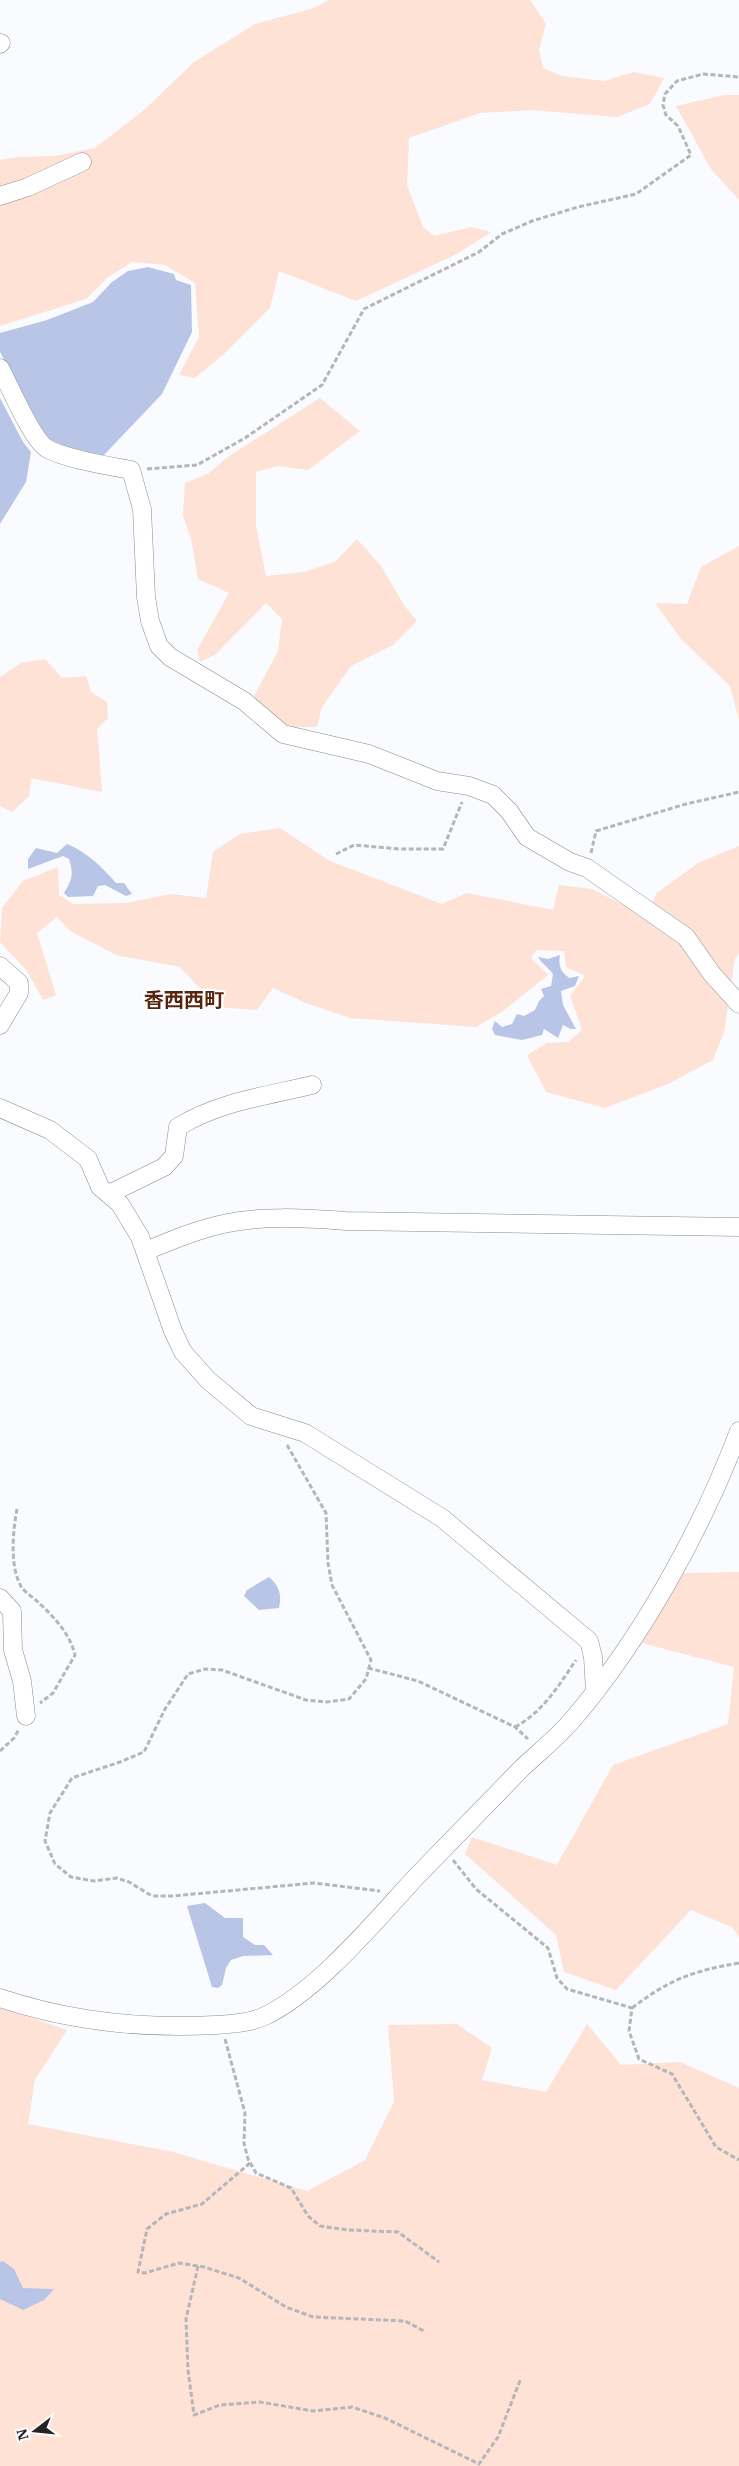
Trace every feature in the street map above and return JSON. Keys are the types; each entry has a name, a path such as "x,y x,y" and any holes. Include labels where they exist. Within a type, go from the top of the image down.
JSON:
{"street":[{"path":"0,196 28,187 82,162"},
{"path":"0,368 34,432 45,448 99,465 131,470 142,509 146,597 150,621 159,646 170,657 244,701 283,734 369,754 437,781 469,786 493,795 509,811 527,837 570,862 587,868 686,937 712,974 739,1004"},
{"path":"0,966 19,983 19,993 0,1025"},
{"path":"109,1194 164,1167 174,1156 178,1127 195,1116 219,1107 312,1085"},
{"path":"0,1108 50,1130 88,1159 100,1187 120,1204 140,1236 172,1331 182,1352 208,1380 251,1416 305,1433 442,1518 589,1641 594,1657 595,1692"},
{"path":"146,1251 180,1236 219,1225 294,1218 346,1221 739,1226"},
{"path":"0,1998 73,2017 128,2024 184,2027 238,2024 264,2017 290,2001 330,1968 444,1848 572,1720 595,1692 651,1611 723,1474 739,1431"},
{"path":"0,1598 12,1611 13,1650 22,1681 26,1716"}],"path":[{"path":"131,470 197,465 245,438 322,385 364,310 479,252 502,234 532,221 578,207 636,194 652,184 691,155 678,126 666,115 663,105 665,94 677,81 703,74 739,77"},
{"path":"336,854 354,845 400,849 443,849 469,786"},
{"path":"587,868 596,831 686,804 739,792"},
{"path":"273,1423 311,1484 326,1513 328,1563 332,1585 371,1660 366,1679 349,1699 328,1702 306,1700 222,1670 204,1669 188,1674 165,1709 144,1752 72,1778 50,1813 45,1841 54,1864 71,1877 94,1881 117,1878 129,1882 152,1896 172,1896 314,1883 355,1886 400,1894"},
{"path":"0,1751 14,1738 26,1716 53,1693 75,1655 71,1639 46,1609 22,1588 16,1570 12,1535 18,1509"},
{"path":"515,1727 529,1719 550,1698 589,1641"},
{"path":"368,1668 418,1681 515,1727 540,1751"},
{"path":"444,1848 476,1889 548,1948 557,1978 567,1989 632,2008"},
{"path":"739,1963 700,1970 659,1988 632,2008 628,2031 639,2059 672,2074 716,2147 739,2160"},
{"path":"220,2024 245,2114 244,2144 250,2163 256,2173 290,2188 308,2216 320,2226 348,2230 398,2232 439,2262"},
{"path":"250,2163 202,2204 166,2214 148,2229 138,2272 145,2273 179,2264 198,2266 239,2278 286,2307 313,2317 405,2321 424,2331"},
{"path":"198,2266 186,2319 188,2370 194,2415 220,2405 260,2402 313,2411 352,2407 385,2418 478,2464 498,2437 521,2378"}],"shaded area":[{"path":"329,0 530,0 546,24 539,50 543,68 562,76 604,81 634,72 664,78 650,104 617,117 532,110 480,113 409,138 407,185 423,227 434,236 471,227 491,232 457,254 356,301 279,271 270,308 225,353 195,378 179,375 199,337 195,283 165,265 132,262 107,278 86,299 0,326 0,160 18,157 55,156 95,148 144,110 194,62 255,24 314,8"},
{"path":"724,95 739,95 739,200 711,169 676,106"},
{"path":"320,398 360,431 308,470 277,466 256,472 256,525 266,576 303,572 335,562 357,539 381,566 404,605 417,621 393,645 351,666 322,707 317,727 288,727 253,698 278,651 282,619 266,603 216,654 200,662 197,650 229,593 198,579 191,539 183,516 185,483 209,473 226,458"},
{"path":"739,546 739,720 730,686 682,640 655,603 687,604 701,567"},
{"path":"45,659 62,678 86,676 91,692 107,702 108,718 97,729 102,792 31,778 29,796 12,812 0,806 0,677 21,663"},
{"path":"280,828 330,861 442,904 467,893 553,910 559,885 592,889 645,916 657,893 698,863 739,846 739,953 735,959 724,1032 713,1060 668,1084 605,1108 546,1092 527,1055 547,1043 568,1042 582,1030 570,996 585,976 566,967 564,951 536,950 531,958 548,975 503,1011 476,1027 350,1018 306,1003 273,988 257,1010 217,1007 180,967 116,955 70,931 57,917 37,933 56,995 43,1000 27,971 0,942 2,908 23,881 58,867 59,895 73,904 126,903 171,894 206,898 213,852 240,834"},
{"path":"739,1572 739,1937 732,1927 691,1910 616,1990 564,1972 556,1935 465,1854 472,1837 557,1865 613,1765 728,1724 734,1667 642,1643 682,1573"},
{"path":"0,2007 67,2030 35,2080 28,2124 173,2152 307,2191 365,2160 394,2102 388,2025 457,2024 492,2048 482,2080 546,2092 587,2024 621,2065 680,2062 739,2088 739,2466 0,2466"}],"water":[{"path":"148,267 174,274 176,280 191,285 192,332 162,394 103,456 75,451 44,437 0,352 0,333 47,320 93,302 112,282 128,271"},
{"path":"0,398 23,442 31,452 26,482 0,524"},
{"path":"67,844 94,860 116,883 124,883 132,894 126,896 105,885 98,886 93,896 68,897 64,893 72,873 69,859 63,856 28,869 28,859 36,848 57,853"},
{"path":"560,955 559,963 564,974 570,978 579,976 575,986 561,991 563,1005 576,1029 563,1025 558,1038 544,1029 542,1035 522,1040 495,1035 492,1029 495,1021 502,1027 512,1024 517,1014 524,1016 535,1010 539,1001 544,996 541,989 551,986 553,974 538,957 548,959"},
{"path":"269,1577 279,1591 279,1608 259,1610 244,1596 247,1590"},
{"path":"205,1903 225,1918 243,1918 243,1937 255,1945 264,1945 273,1955 243,1956 231,1960 226,1968 222,1985 218,1988 212,1987 187,1906"},
{"path":"3,2261 14,2269 23,2288 54,2289 44,2300 23,2310 0,2299 0,2262"}],"district":[{"name":"香西西町","path":"184,1000"}]}
